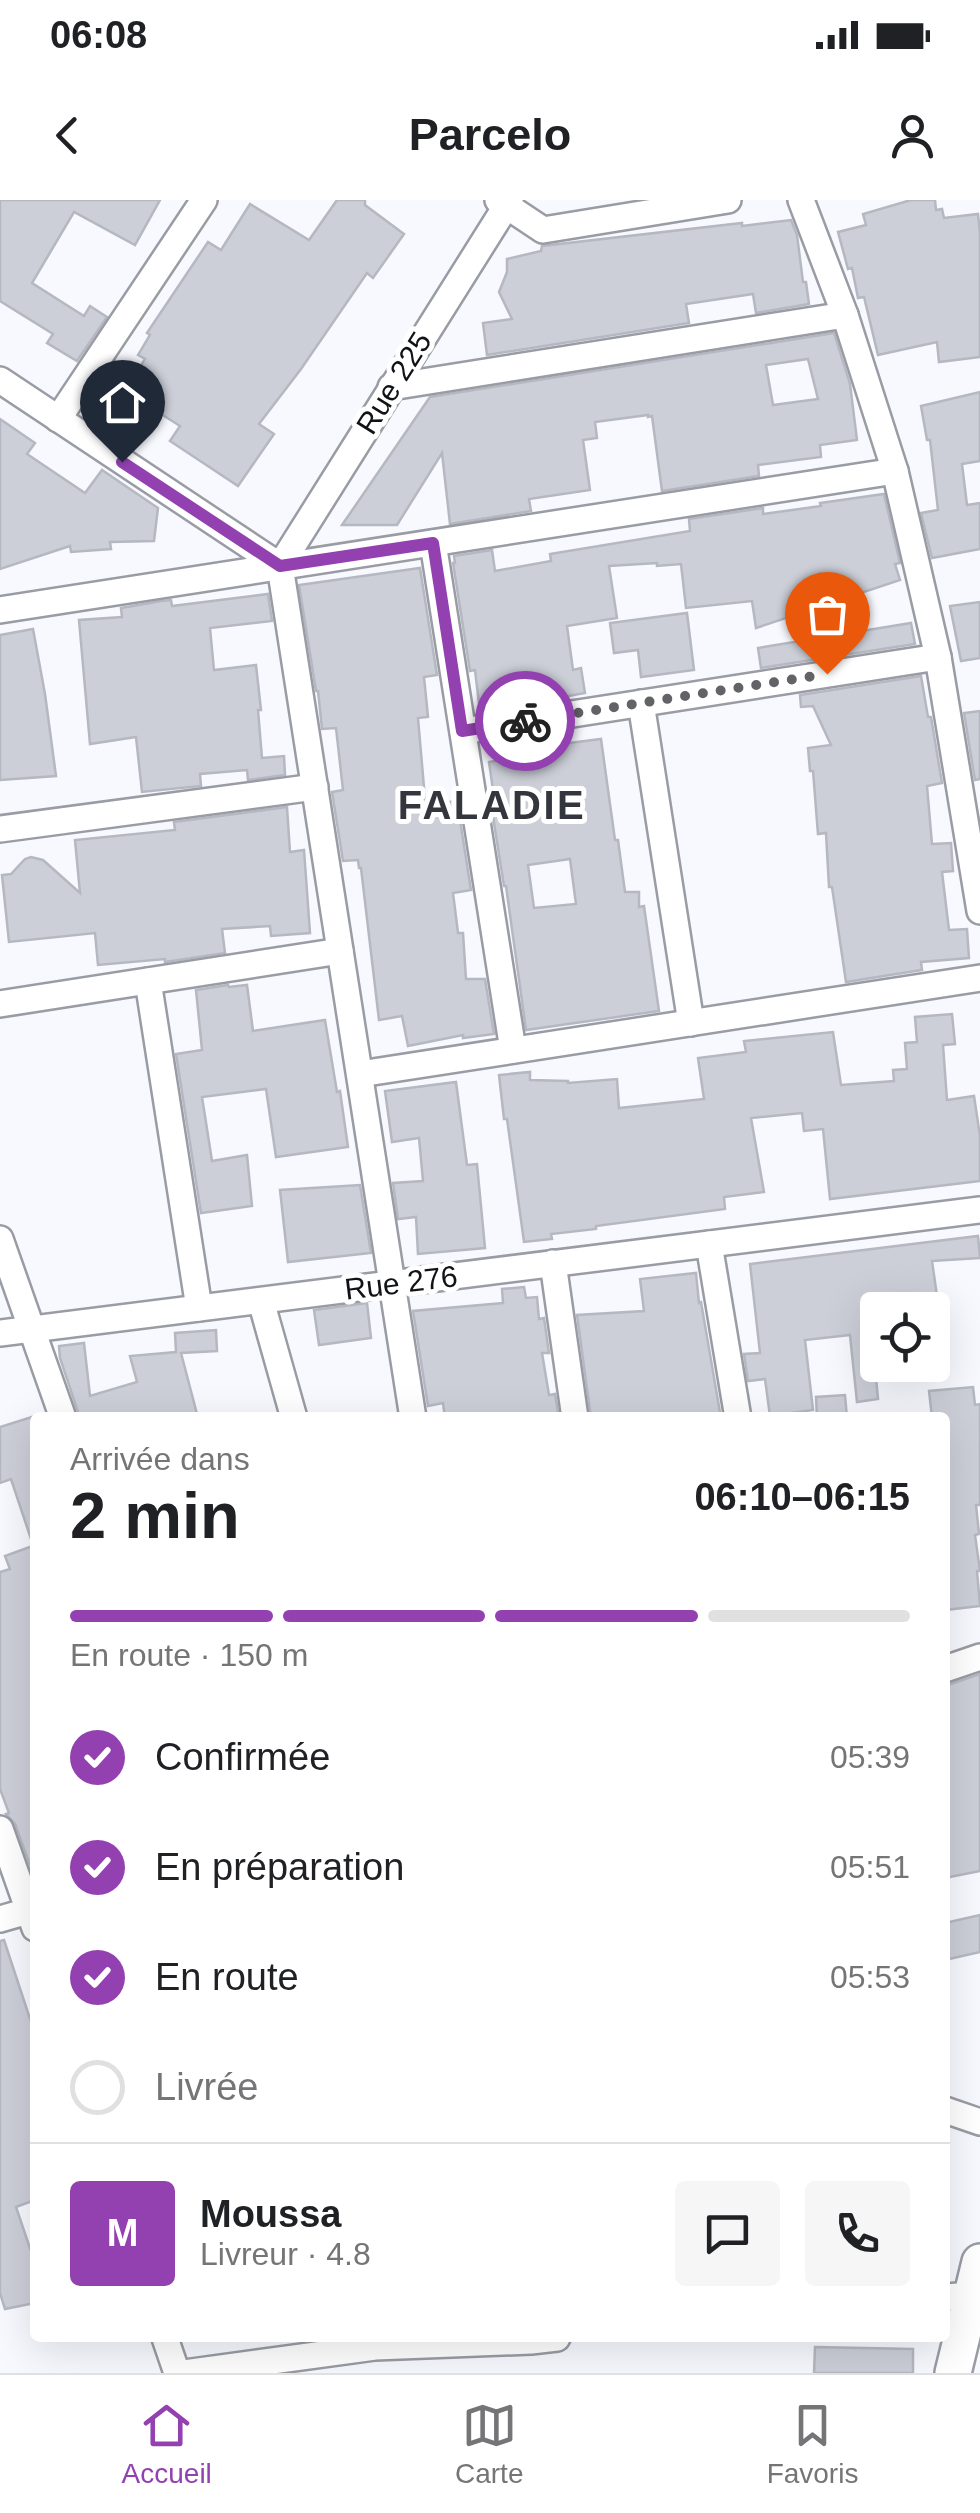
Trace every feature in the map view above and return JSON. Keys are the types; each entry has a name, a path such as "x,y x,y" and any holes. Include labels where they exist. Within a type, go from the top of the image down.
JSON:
{"street":[{"path":"58,420 204,200"},
{"path":"505,202 542,230 728,200"},
{"path":"800,200 845,315 894,471 970,785 980,910"},
{"name":"Rue 225","path":"280,566 505,202"},
{"path":"391,387 845,315"},
{"path":"0,380 280,566 412,1412"},
{"path":"0,610 894,471"},
{"path":"433,543 513,1050"},
{"path":"462,731 938,657"},
{"path":"641,703 691,1022"},
{"path":"0,829 315,787"},
{"path":"0,1004 340,951"},
{"path":"360,1074 980,978"},
{"path":"148,981 199,1308"},
{"name":"Rue 276","path":"0,1333 980,1210"},
{"path":"0,1238 61,1412"},
{"path":"709,1244 737,1412"},
{"path":"553,1264 574,1412"},
{"path":"261,1300 292,1412"},
{"path":"950,1668 980,1657"},
{"path":"0,1830 30,1908"},
{"path":"0,1919 30,1916"},
{"path":"950,2112 980,2122"},
{"path":"952,2373 969,2289"},
{"path":"168,2342 180,2373 374,2342"}],"building":[{"path":"0,200 160,200 135,245 74,212 32,283 84,316 90,306 107,317 77,361 47,343 53,334 0,301"},
{"path":"337,200 365,200 365,205 404,234 373,278 367,273 259,424 274,434 238,486 170,441 180,426 125,391 145,359 138,355 150,335 147,333 208,242 221,250 250,204 309,240"},
{"path":"911,200 935,200 936,210 942,209 944,218 978,214 980,357 939,362 937,342 878,355 864,297 858,298 838,232 866,225 863,214"},
{"path":"791,220 809,304 756,313 753,294 686,304 689,323 487,355 483,323 512,319 499,292 507,272 507,259 541,251 542,246"},
{"path":"834,333 850,384 857,440 820,445 821,457 758,465 759,476 662,491 652,416 595,422 597,438 583,440 590,490 529,499 531,511 450,524 442,453 397,525 342,525 430,397","holes":["808,359 818,399 773,405 766,365"]},
{"path":"980,392 980,461 962,464 967,505 980,503 980,549 932,558 921,513 938,510 930,440 921,406"},
{"path":"0,419 35,443 27,454 85,493 102,470 158,508 154,541 110,542 111,549 71,552 70,546 0,569"},
{"path":"884,494 900,563 895,564 900,580 756,628 752,601 686,608 681,564 609,566 617,618 567,626 573,670 581,668 585,693 480,712 475,670 470,671 454,556 492,550 495,571 551,561 550,554 690,531 689,519 763,508 763,514"},
{"path":"420,568 437,675 424,677 428,717 418,718 425,799 433,798 434,804 457,801 471,890 453,893 458,933 463,933 466,979 485,979 494,1034 463,1035 408,1046 402,1016 379,1020 361,868 358,860 343,861 332,792 343,790 336,728 322,729 299,585"},
{"path":"268,594 272,621 210,628 214,670 256,665 262,758 284,756 285,775 248,780 247,770 200,774 201,786 142,792 136,737 90,744 79,620 122,617 121,608 161,601 171,600 172,606"},
{"path":"980,602 980,658 961,661 950,606"},
{"path":"687,613 694,670 641,677 638,650 614,653 610,623"},
{"path":"911,623 915,644 761,668 758,648"},
{"path":"33,629 56,776 0,780 0,635"},
{"path":"921,676 942,783 927,786 932,844 951,843 953,871 942,872 949,930 967,929 969,958 921,962 922,970 846,982 829,887 826,833 818,834 808,748 831,745 813,706 801,707 800,695"},
{"path":"980,711 980,779 975,780 964,713"},
{"path":"601,739 625,892 639,892 639,907 644,906 659,1011 526,1030 490,798 494,797 489,762 562,750 561,744","holes":["570,859 576,904 534,908 528,865"]},
{"path":"287,807 290,852 304,850 310,933 271,936 270,926 222,929 225,953 165,962 98,965 95,933 9,942 2,875 11,874 25,859 43,860 80,893 75,840 175,830 174,822"},
{"path":"247,985 253,1031 325,1020 348,1147 276,1157 266,1089 202,1097 212,1161 247,1155 252,1206 201,1213 176,1054 202,1050 196,990"},
{"path":"952,1014 955,1044 943,1045 947,1100 974,1096 980,1136 980,1181 830,1199 823,1129 804,1131 802,1113 751,1118 764,1192 724,1197 725,1209 596,1226 551,1234 552,1239 524,1242 499,1075 530,1072 530,1080 568,1083 617,1079 619,1108 704,1099 698,1058 746,1052 744,1041 833,1032 841,1085 894,1081 893,1070 907,1069 905,1043 917,1042 915,1017"},
{"path":"456,1082 467,1165 477,1164 485,1248 418,1254 416,1217 398,1219 393,1183 423,1181 419,1138 392,1142 385,1091"},
{"path":"360,1185 371,1253 288,1262 280,1190"},
{"path":"978,1236 980,1258 932,1261 936,1292 860,1292 860,1382 876,1382 878,1399 857,1402 850,1335 805,1340 813,1410 769,1412 765,1379 748,1381 744,1354 760,1353 750,1264"},
{"path":"696,1273 720,1412 590,1412 577,1315 644,1311 640,1279"},
{"path":"524,1287 526,1298 537,1297 549,1353 542,1353 549,1395 555,1394 558,1412 444,1412 443,1403 428,1406 413,1311 503,1303 502,1289"},
{"path":"367,1303 371,1338 319,1345 314,1310"},
{"path":"216,1330 217,1351 181,1353 196,1412 78,1412 59,1346 84,1343 90,1396 137,1382 130,1356 176,1352 175,1333"},
{"path":"973,1387 975,1405 980,1404 980,1505 976,1505 979,1534 975,1535 980,1606 950,1609 950,1412 931,1412 929,1391"},
{"path":"845,1395 846,1412 817,1412 816,1397"},
{"path":"30,1418 30,1536 11,1479 0,1483 0,1427"},
{"path":"30,1547 30,1865 15,1824 6,1814 9,1813 0,1789 0,1572 10,1569 5,1556"},
{"path":"980,1674 980,1871 950,1877 950,1684"},
{"path":"980,1915 980,1952 950,1959 950,1922"},
{"path":"4,1940 30,2019 30,2202 16,2207 30,2248 30,2304 5,2309 0,2293 0,1941"},
{"path":"815,2347 913,2349 913,2373 814,2373"}],"way so far":[{"path":"525,721 827,674"}],"district":[{"name":"FALADIE","path":"492,805"}],"route":[{"path":"122,462 280,566 433,543 462,731 525,721"}]}
